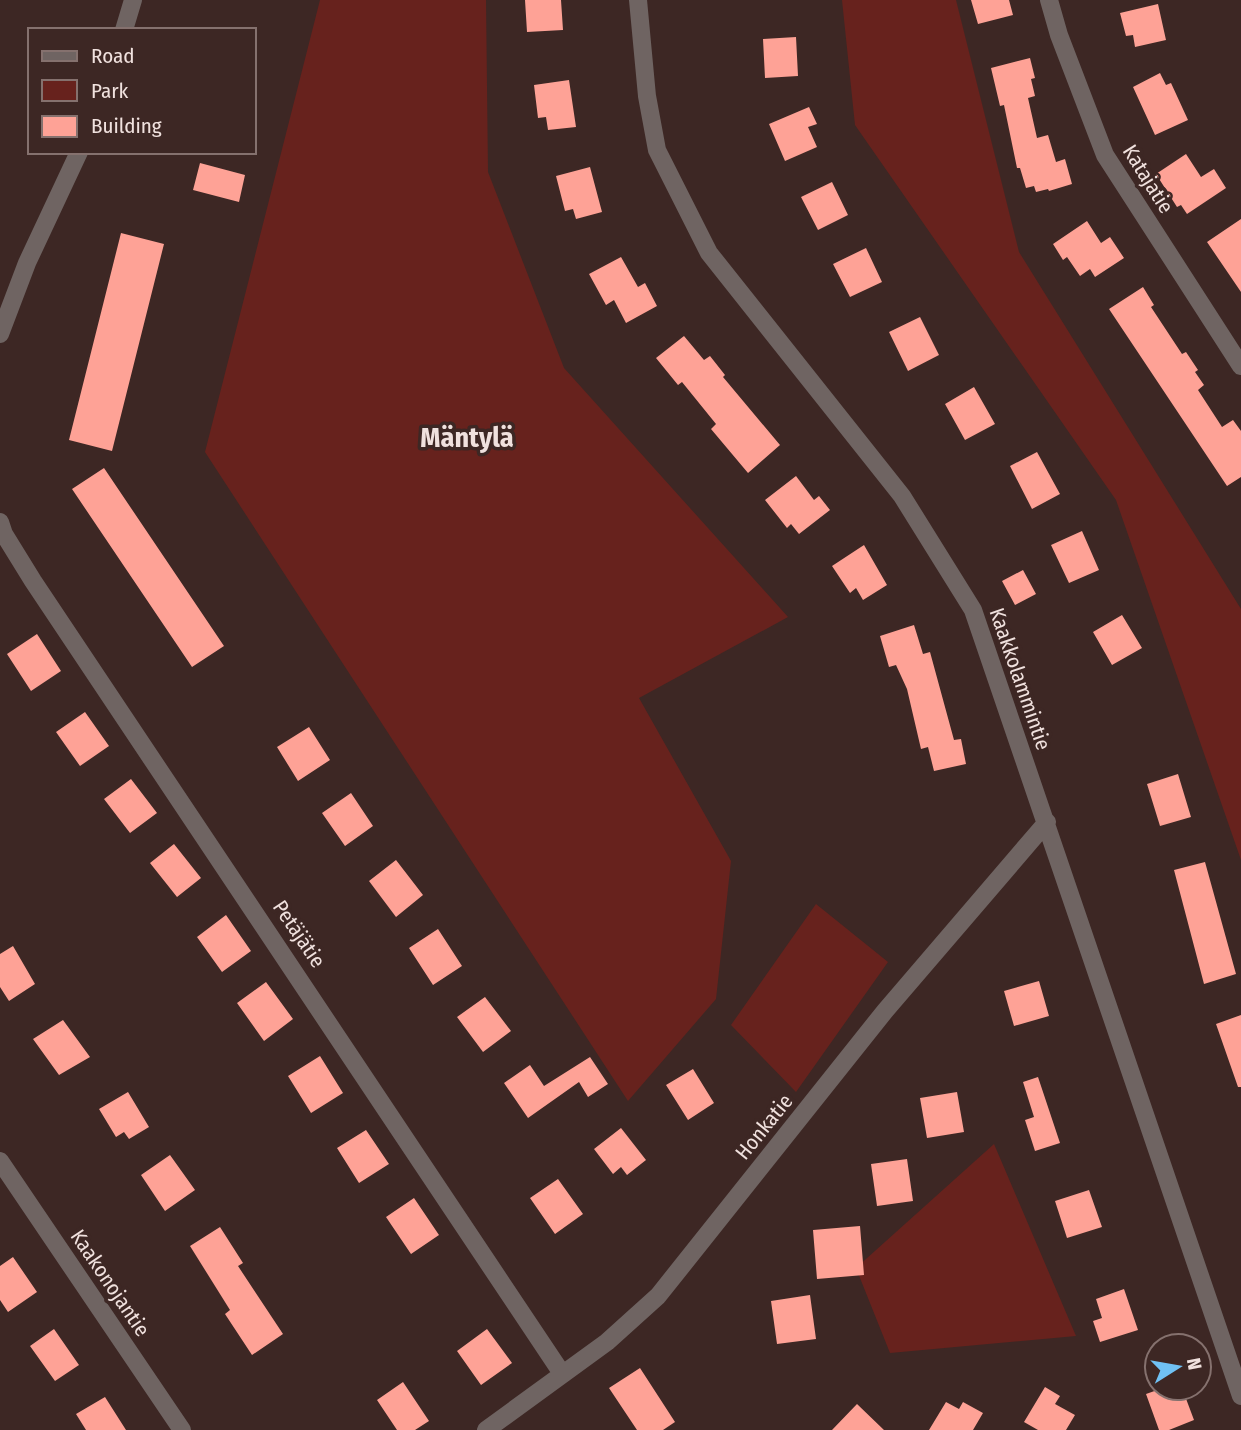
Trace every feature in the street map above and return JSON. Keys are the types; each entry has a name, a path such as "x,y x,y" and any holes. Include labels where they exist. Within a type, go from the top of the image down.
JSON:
{"street":[{"path":"125,28 134,0"},
{"name":"Kaakkolammintie","path":"638,0 647,96 657,150 709,253 902,496 973,610 1241,1396"},
{"name":"Katajatie","path":"1049,0 1059,35 1105,155 1241,366"},
{"path":"0,334 27,263 78,154"},
{"name":"Petäjätie","path":"0,522 4,534 33,581 307,987 561,1372"},
{"name":"Honkatie","path":"486,1430 561,1372 607,1342 657,1296 885,1011 1047,822"},
{"name":"Kaakonojantie","path":"0,1161 182,1430"}],"green space":[{"path":"320,0 486,0 488,172 564,368 788,617 639,698 731,861 716,999 628,1101 205,452"},
{"path":"842,0 956,0 1019,252 1241,609 1241,860 1116,500 855,125"},
{"path":"816,904 888,962 796,1092 731,1025"},
{"path":"994,1144 1076,1336 890,1353 856,1268"}],"building":[{"path":"525,0 561,0 563,30 527,32"},
{"path":"971,0 1009,0 1013,15 978,24"},
{"path":"1158,4 1166,40 1135,47 1133,35 1126,36 1120,13"},
{"path":"796,37 798,76 765,78 763,39"},
{"path":"1030,58 1035,78 1031,79 1035,96 1028,98 1037,138 1048,135 1056,162 1065,159 1072,184 1049,191 1036,192 1034,186 1026,188 1020,168 1017,168 1004,105 1000,106 991,68"},
{"path":"1160,73 1166,85 1171,83 1188,120 1155,135 1133,87"},
{"path":"569,80 576,127 548,130 546,117 538,118 534,85"},
{"path":"809,107 817,124 808,127 817,147 785,161 769,124"},
{"path":"1186,154 1201,177 1214,169 1226,188 1187,214 1181,205 1177,207 1156,174"},
{"path":"200,163 245,175 239,202 193,190"},
{"path":"590,167 602,212 576,219 573,209 565,211 556,176"},
{"path":"832,182 848,215 818,230 801,197"},
{"path":"1241,219 1241,292 1207,242"},
{"path":"1087,221 1101,243 1110,237 1124,258 1095,277 1090,269 1080,276 1067,257 1063,260 1053,244"},
{"path":"121,233 164,244 112,451 69,440"},
{"path":"866,248 882,282 850,297 833,264"},
{"path":"621,257 638,287 645,283 657,306 626,323 614,300 606,305 589,274"},
{"path":"1143,287 1154,305 1151,307 1182,354 1186,352 1198,370 1195,372 1204,385 1198,390 1222,427 1233,420 1241,431 1241,477 1227,486 1109,309"},
{"path":"920,317 939,355 908,371 889,332"},
{"path":"684,336 704,360 710,356 725,375 723,377 780,445 748,473 711,429 716,424 682,382 678,385 656,358"},
{"path":"974,387 995,424 965,440 945,404"},
{"path":"1037,452 1060,494 1032,509 1010,466"},
{"path":"104,468 224,646 192,667 72,489"},
{"path":"796,476 814,500 819,496 830,510 799,534 791,524 787,528 765,500"},
{"path":"1082,531 1099,570 1069,583 1051,545"},
{"path":"864,545 887,585 863,600 856,588 850,593 832,566"},
{"path":"1023,570 1036,594 1015,605 1002,581"},
{"path":"1122,615 1142,648 1112,665 1093,632"},
{"path":"914,625 923,654 930,652 954,740 961,739 966,764 934,771 928,747 921,749 907,689 896,665 889,667 880,636"},
{"path":"37,634 61,671 31,691 7,654"},
{"path":"85,712 109,746 80,766 56,732"},
{"path":"309,727 330,760 298,781 277,747"},
{"path":"1178,774 1191,817 1160,826 1147,784"},
{"path":"131,779 157,813 130,833 104,799"},
{"path":"351,793 373,826 345,846 322,813"},
{"path":"174,844 201,878 177,897 150,863"},
{"path":"396,860 423,895 396,917 369,881"},
{"path":"1205,862 1236,974 1204,984 1174,870"},
{"path":"226,915 251,951 222,972 197,937"},
{"path":"438,929 462,966 433,985 409,948"},
{"path":"13,946 35,984 9,1001 0,987 0,954"},
{"path":"1039,981 1049,1016 1014,1026 1004,991"},
{"path":"266,982 293,1019 264,1041 237,1003"},
{"path":"485,997 511,1031 483,1052 457,1017"},
{"path":"1241,1015 1241,1087 1238,1087 1216,1024"},
{"path":"63,1020 90,1057 59,1075 33,1039"},
{"path":"320,1056 343,1093 311,1113 288,1076"},
{"path":"590,1057 608,1084 588,1097 579,1082 528,1118 504,1083 530,1065 544,1086"},
{"path":"693,1069 714,1103 688,1120 666,1085"},
{"path":"1038,1077 1060,1143 1035,1151 1025,1120 1034,1117 1023,1082"},
{"path":"128,1092 149,1127 129,1139 124,1132 116,1137 99,1109"},
{"path":"957,1092 964,1132 927,1138 920,1098"},
{"path":"621,1128 646,1160 627,1175 621,1167 613,1174 594,1149"},
{"path":"366,1130 389,1164 359,1183 337,1148"},
{"path":"170,1155 195,1190 165,1211 141,1175"},
{"path":"907,1159 913,1201 877,1206 871,1164"},
{"path":"558,1179 583,1214 555,1234 530,1198"},
{"path":"1089,1190 1102,1227 1067,1238 1055,1201"},
{"path":"414,1198 439,1235 411,1254 386,1217"},
{"path":"860,1226 864,1275 817,1279 813,1230"},
{"path":"220,1227 243,1263 238,1266 283,1334 252,1355 225,1314 230,1310 190,1246"},
{"path":"13,1257 37,1292 8,1312 0,1300 0,1266"},
{"path":"1124,1289 1138,1330 1100,1342 1093,1321 1102,1318 1096,1299"},
{"path":"810,1295 816,1339 777,1344 771,1301"},
{"path":"54,1329 79,1365 55,1381 30,1346"},
{"path":"487,1329 512,1363 481,1385 457,1351"},
{"path":"640,1368 675,1422 663,1430 637,1430 609,1388"},
{"path":"403,1382 429,1421 415,1430 397,1430 377,1400"},
{"path":"1045,1387 1060,1396 1055,1404 1075,1415 1066,1430 1038,1430 1024,1422"},
{"path":"105,1397 126,1430 86,1430 76,1414"},
{"path":"946,1402 959,1409 963,1402 983,1413 973,1430 929,1430"},
{"path":"1149,1402 1187,1402 1194,1420 1169,1430 1159,1430"},
{"path":"857,1404 884,1430 832,1430"}],"district":[{"name":"Mäntylä","path":"467,437"}]}
